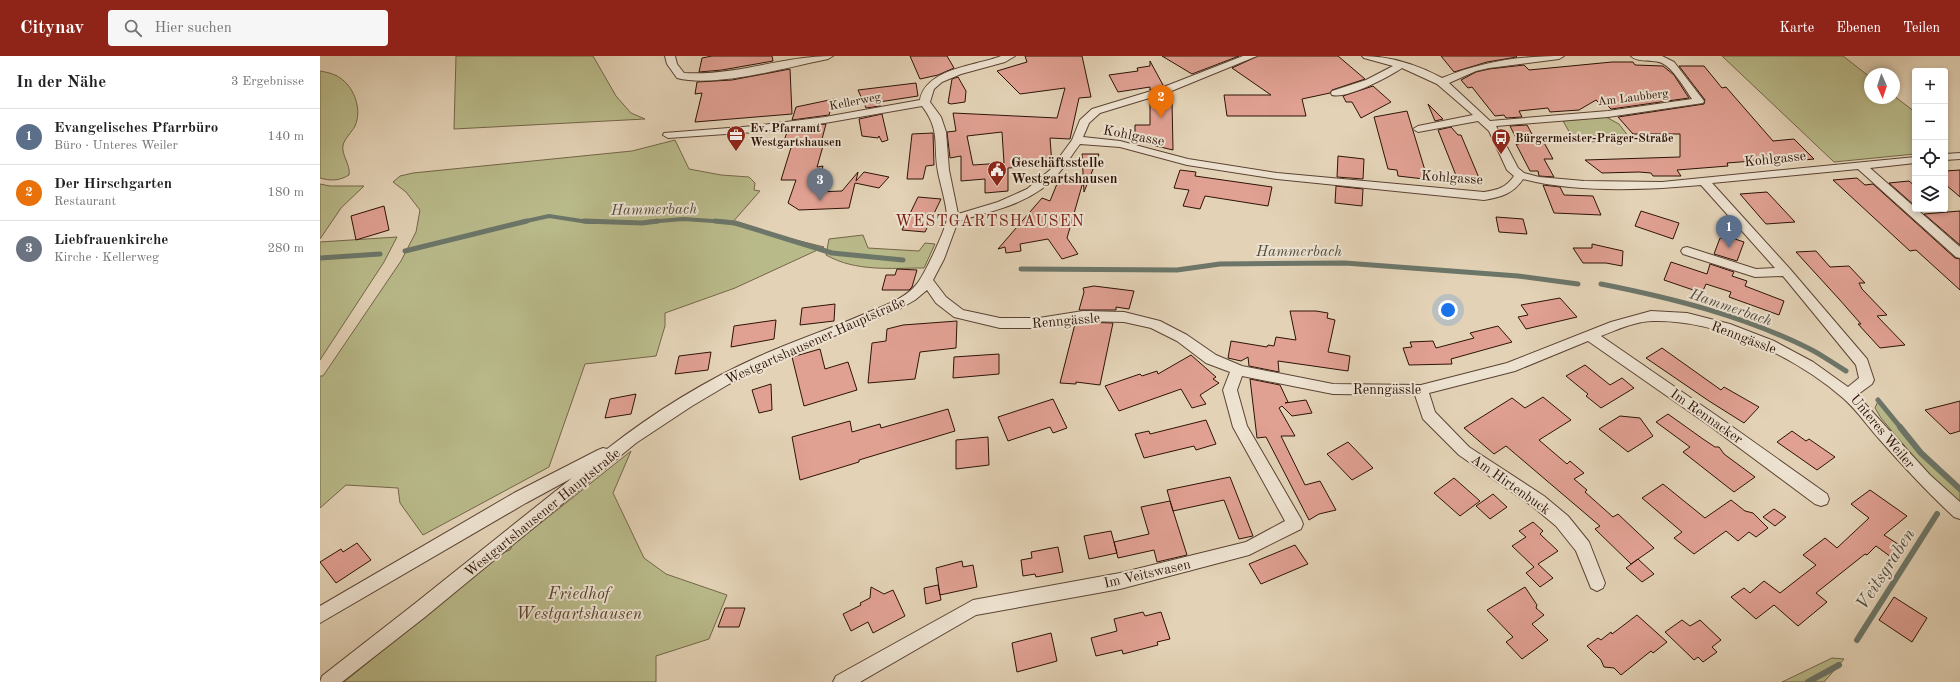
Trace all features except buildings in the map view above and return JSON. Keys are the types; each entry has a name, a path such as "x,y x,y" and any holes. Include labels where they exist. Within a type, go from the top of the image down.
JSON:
{"street":[{"path":"670,56 672,64 681,76 697,78 828,56"},
{"path":"1010,56 944,77 932,84 927,92 925,102 936,116 942,132 943,170 953,219 1002,205 1031,191 1054,172 1077,140 1084,122 1096,111 1165,90 1252,56"},
{"path":"1368,56 1400,65 1442,82 1494,130 1513,170 1520,175"},
{"path":"1442,82 1473,69 1489,65 1559,56"},
{"name":"Am Laubberg","path":"1484,120 1608,114 1699,101 1671,64 1662,59 1636,56"},
{"path":"1336,92 1362,86 1384,76 1400,65"},
{"name":"Kellerweg","path":"668,134 755,129 825,120 925,102"},
{"path":"1418,129 1484,120"},
{"name":"Kohlgasse","path":"1077,140 1120,144 1187,162 1278,176 1484,196 1504,193 1514,185 1520,175 1539,180 1584,184 1662,185 1912,160"},
{"path":"1860,166 1960,254"},
{"name":"Unteres Weiler","path":"1704,181 1786,272 1862,363 1867,380 1848,394 1925,480 1960,512"},
{"name":"Westgartshausener Hauptstraße","path":"328,682 419,612 632,439 734,374 783,351 848,327 892,307 915,294 927,281 953,219"},
{"path":"1687,251 1755,273 1786,272"},
{"name":"Renngässle","path":"927,281 940,300 959,314 1000,323 1039,323 1083,316 1124,317 1155,324 1182,338 1211,358 1238,370 1260,376 1333,389 1421,390 1510,367 1616,325 1652,316 1688,318 1725,327 1769,344 1808,366 1848,394"},
{"name":"Im Rennacker","path":"1590,336 1715,422 1821,499"},
{"name":"Im Veitswasen","path":"842,682 973,608 1120,581 1241,550 1296,524 1240,428 1230,390 1238,370"},
{"name":"Am Hirtenbuck","path":"1421,390 1428,415 1464,451 1538,501 1562,521 1583,547 1596,583"},
{"path":"320,615 520,498 632,439"}],"green space":[{"path":"456,56 593,56 616,96 631,113 645,119 454,129"},
{"path":"1722,56 1843,56 1864,72 1864,104 1900,104 1900,101 1912,110 1912,154 1834,162"},
{"path":"320,71 333,74 347,84 355,97 358,112 355,126 343,145 343,152 349,168 349,175 331,180 320,178"},
{"path":"1606,117 1619,124 1632,141 1575,142 1563,121"},
{"path":"675,140 689,169 721,175 749,177 755,183 754,190 760,191 731,224 824,247 735,288 665,313 665,326 656,356 585,364 549,467 423,535 400,503 398,488 346,485 320,508 320,376 323,376 401,261 416,232 420,210 406,192 393,182 400,176 413,173 632,151"},
{"path":"320,184 330,186 364,186 341,208 320,239"},
{"path":"863,235 868,248 919,251 925,243 935,244 924,268 861,267 826,255 829,239"},
{"path":"397,237 384,262 320,360 320,242"},
{"path":"1878,401 1923,452 1960,486 1960,507 1939,487 1881,418 1875,408"},
{"name":"Friedhof Westgartshausen","path":"631,451 613,493 644,558 666,574 727,595 709,639 656,656 656,682 344,682 502,553 510,550 512,546"},
{"path":"1832,658 1844,659 1824,682 1782,682"}],"waterway":[{"name":"Hammerbach","path":"522,222 549,216 588,222 613,222"},
{"name":"Hammerbach","path":"654,221 683,219 719,221"},
{"name":"Hammerbach","path":"405,251 527,221"},
{"name":"Hammerbach","path":"584,221 613,222"},
{"name":"Hammerbach","path":"613,222 642,223 654,221"},
{"name":"Hammerbach","path":"648,222 654,221"},
{"name":"Hammerbach","path":"715,221 719,221"},
{"name":"Hammerbach","path":"719,221 728,222"},
{"name":"Hammerbach","path":"719,221 735,223 832,253 903,260"},
{"name":"Hammerbach","path":"320,258 380,254"},
{"name":"Hammerbach","path":"1021,269 1177,270 1220,264 1345,263 1518,276 1578,284"},
{"name":"Hammerbach","path":"1601,284 1654,295 1734,318 1785,337 1819,354 1846,371"},
{"name":"Hammerbach","path":"1878,400 1901,428"},
{"name":"Hammerbach","path":"1900,427 1921,453 1960,489"},
{"name":"Veitsgraben","path":"1857,640 1937,514"},
{"name":"Veitsgraben","path":"1808,682 1839,665"}],"place":[{"name":"Der Hirschgarten","path":"1161,118"},
{"name":"Ev. Pfarramt Westgartshausen","path":"736,152"},
{"name":"Bürgermeister-Präger-Straße","path":"1501,155"},
{"name":"Geschäftsstelle Westgartshausen","path":"997,187"},
{"name":"Liebfrauenkirche","path":"820,201"},
{"name":"Evangelisches Pfarrbüro","path":"1729,248"}],"district":[{"name":"WESTGARTSHAUSEN","path":"990,220"}]}
